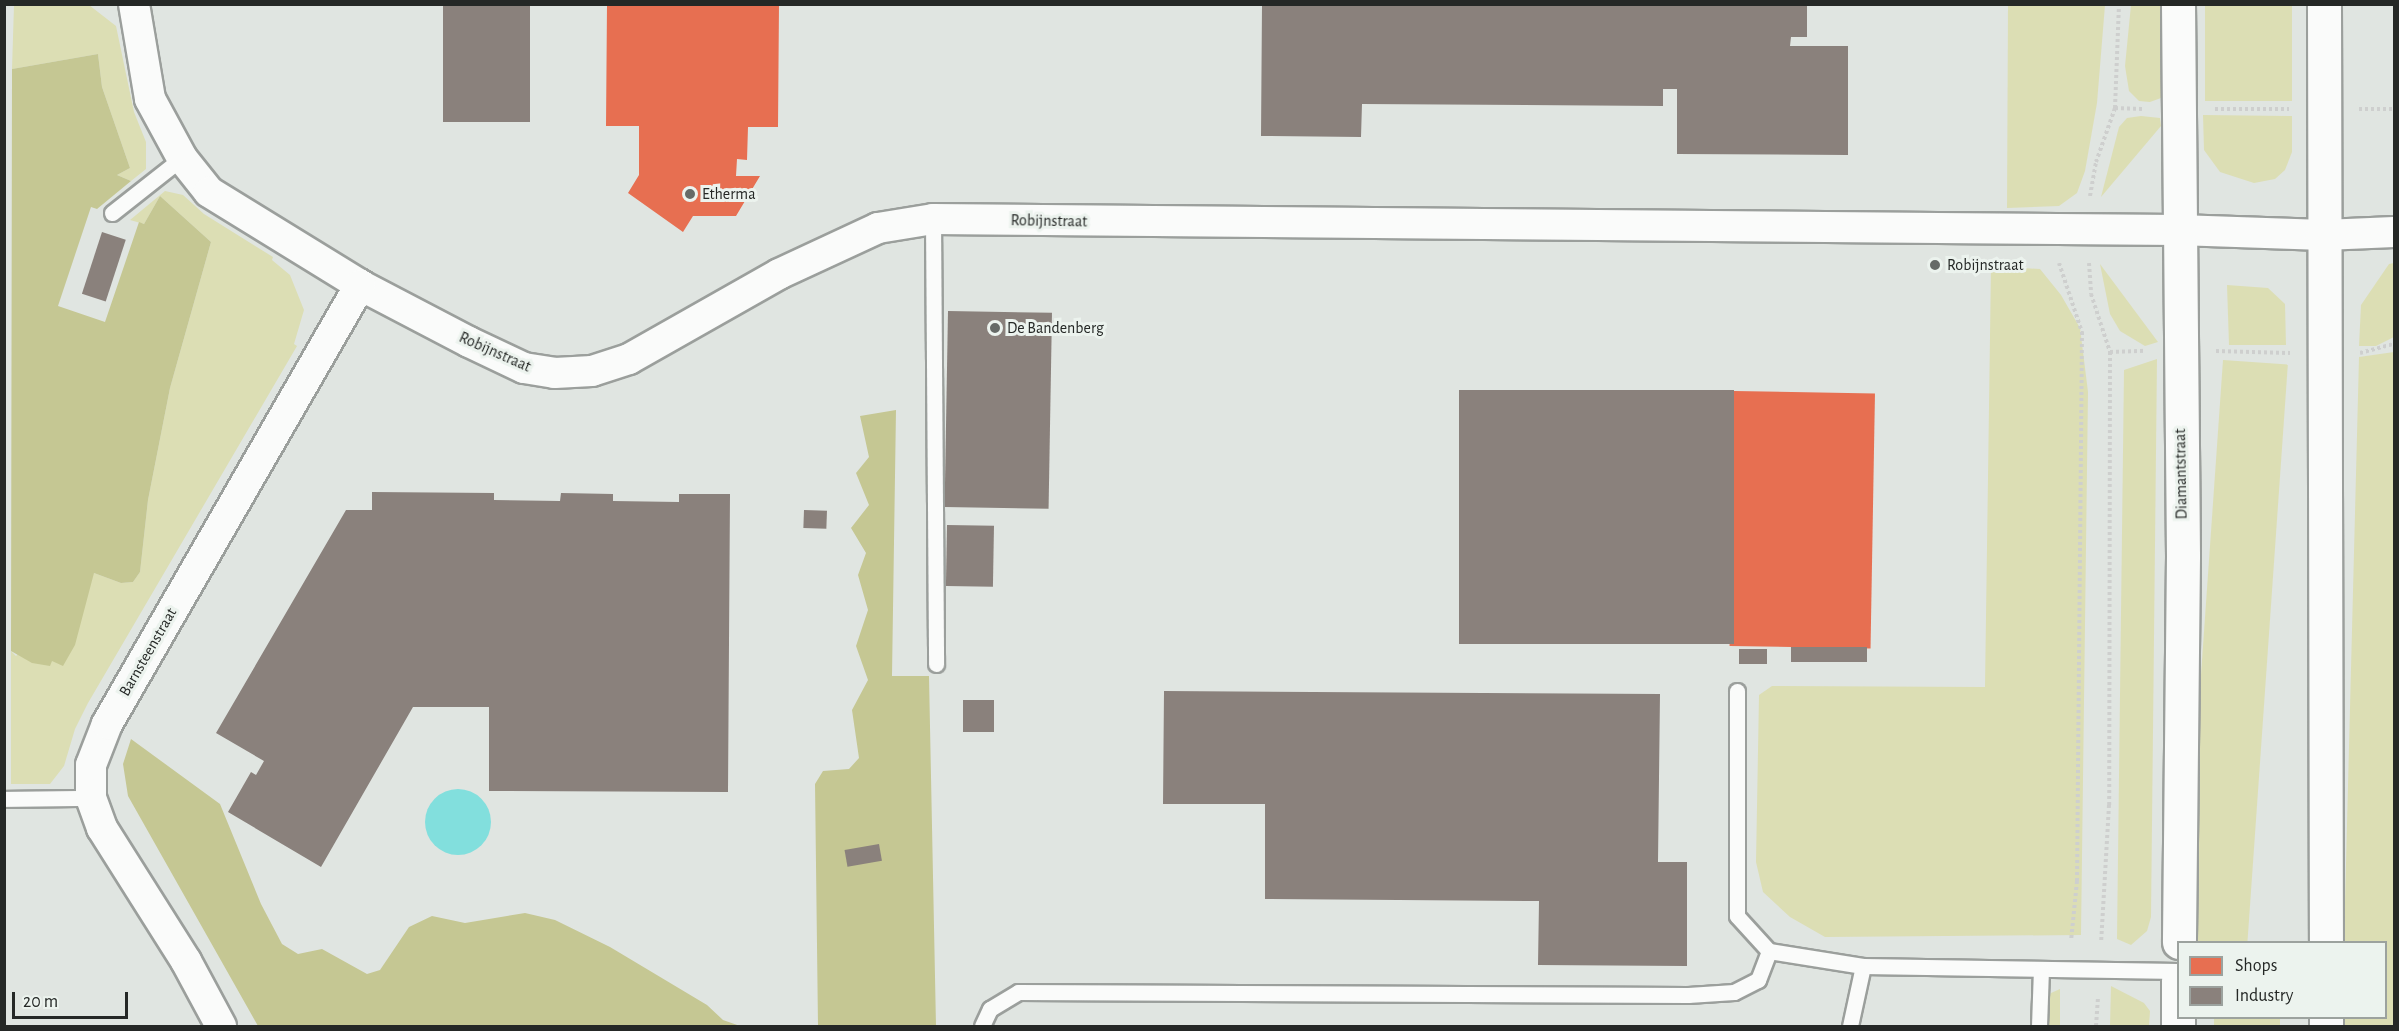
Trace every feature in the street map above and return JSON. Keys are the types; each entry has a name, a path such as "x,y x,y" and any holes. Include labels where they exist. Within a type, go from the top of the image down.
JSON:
{"main road":[{"name":"Diamantstraat","path":"2178,4 2178,350 2183,556 2179,941"},
{"path":"2324,4 2324,235 2327,353 2326,941"}],"street":[{"name":"Robijnstraat","path":"134,4 150,99 182,158 209,192 360,285 524,368 555,373 592,370 629,359 779,274 878,228 933,219 2178,230 2324,235 2394,232"},
{"name":"Barnsteenstraat","path":"221,1026 186,961 102,828 91,798 91,765 107,724 360,285"}],"lane":[{"path":"112,213 182,158"},
{"path":"933,219 936,664"},
{"path":"1737,691 1737,916 1769,951 1863,966 2099,972 2177,971"},
{"path":"4,799 91,798"},
{"path":"982,1026 990,1009 1018,992 1688,995 1734,992 1758,980 1769,951"},
{"path":"1850,1026 1863,966"},
{"path":"2039,1026 2041,970"}],"path":[{"path":"2096,1026 2109,805 2110,352 2091,294 2089,231 2096,162 2115,108 2119,4"},
{"path":"2115,108 2394,109"},
{"path":"2047,261 2059,261 2082,333 2077,881 2070,950"},
{"path":"2110,352 2178,350 2366,352 2394,344"}],"green space":[{"path":"14,5 89,5 116,26 134,112 146,142 146,169 131,181 117,175 130,168 102,87 98,54 12,69"},
{"path":"2008,5 2105,5 2097,103 2085,171 2077,193 2059,206 2007,208"},
{"path":"2131,5 2160,5 2161,98 2150,102 2139,101 2129,91 2125,66"},
{"path":"2205,5 2292,5 2292,101 2205,101"},
{"path":"98,54 102,87 130,168 117,175 131,181 97,209 91,207 58,306 105,322 139,222 144,224 160,196 211,242 170,388 148,500 140,572 133,582 121,583 94,573 75,645 63,666 52,661 50,666 32,663 11,651 12,69"},
{"path":"2203,115 2292,116 2292,152 2285,170 2275,179 2254,183 2220,172 2204,150"},
{"path":"2141,116 2160,118 2161,126 2101,197 2119,127 2127,118"},
{"path":"165,191 183,195 204,214 273,257 272,260 290,275 304,310 294,344 297,346 88,703 75,729 64,766 50,784 11,784 11,651 16,656 94,573 121,583 133,582 140,572 148,500 170,388 211,242 160,196 144,224 130,220"},
{"path":"2394,263 2394,337 2376,346 2359,346 2361,305 2389,264"},
{"path":"2100,264 2158,342 2145,346 2120,331 2110,314"},
{"path":"1991,266 2040,269 2061,295 2080,328 2088,392 2081,935 1825,937 1790,917 1763,892 1756,862 1759,695 1772,686 1985,687"},
{"path":"2227,285 2268,288 2285,304 2286,345 2229,345"},
{"path":"2394,352 2394,1026 2343,1026 2343,1019 2387,1019 2387,941 2344,941 2359,357"},
{"path":"2157,359 2151,917 2147,931 2131,945 2117,939 2124,370"},
{"path":"2223,360 2288,365 2248,941 2188,941 2182,941"},
{"path":"896,410 892,676 929,676 936,1026 818,1026 815,784 823,771 849,769 859,758 852,710 868,680 856,646 868,610 858,575 866,553 851,528 869,505 856,473 869,457 860,416"},
{"path":"131,739 220,804 261,904 282,944 298,954 322,949 367,974 380,970 409,927 432,916 465,923 525,913 555,920 610,947 707,1005 723,1020 740,1026 258,1026 128,796 123,764"},
{"path":"2111,986 2144,1003 2150,1011 2149,1026 2110,1026"},
{"path":"2060,989 2060,1026 2043,1026 2043,1007 2051,993"},
{"path":"2214,1019 2280,1019 2280,1026 2214,1026"}],"water":[{"path":"458,789 470,792 481,799 488,810 491,822 488,834 481,845 470,852 458,855 446,852 435,845 428,834 425,822 428,810 435,799 446,792"}],"building: Shops":[{"path":"607,4 779,4 778,127 748,127 747,160 737,159 736,176 760,176 736,216 693,216 683,232 628,193 639,175 639,126 606,126"},
{"path":"1734,391 1875,393 1871,648 1730,646"}],"building: Industry":[{"path":"443,4 530,4 530,122 443,122"},
{"path":"1262,4 1807,4 1807,37 1791,37 1790,46 1848,46 1848,155 1677,154 1677,89 1663,89 1663,106 1362,104 1361,137 1261,136"},
{"path":"102,232 126,240 106,302 82,294"},
{"path":"948,311 1052,313 1049,509 945,507"},
{"path":"1459,390 1734,390 1734,644 1459,644"},
{"path":"372,492 494,493 494,500 560,501 561,493 613,494 613,501 679,502 679,494 730,494 728,792 489,791 489,707 413,707 321,867 228,812 251,772 256,775 264,761 216,733 346,510 372,510"},
{"path":"804,510 827,511 826,529 803,528"},
{"path":"947,525 994,526 993,587 946,586"},
{"path":"1791,647 1867,647 1867,662 1791,662"},
{"path":"1739,649 1767,649 1767,664 1739,664"},
{"path":"1164,691 1660,694 1658,862 1687,862 1687,966 1538,965 1539,901 1265,899 1265,804 1163,804"},
{"path":"963,700 994,700 994,732 963,732"},
{"path":"879,844 882,861 847,867 845,850"}],"place":[{"name":"Etherma","path":"690,194"},
{"name":"Robijnstraat","path":"1935,265"},
{"name":"De Bandenberg","path":"995,328"}]}
